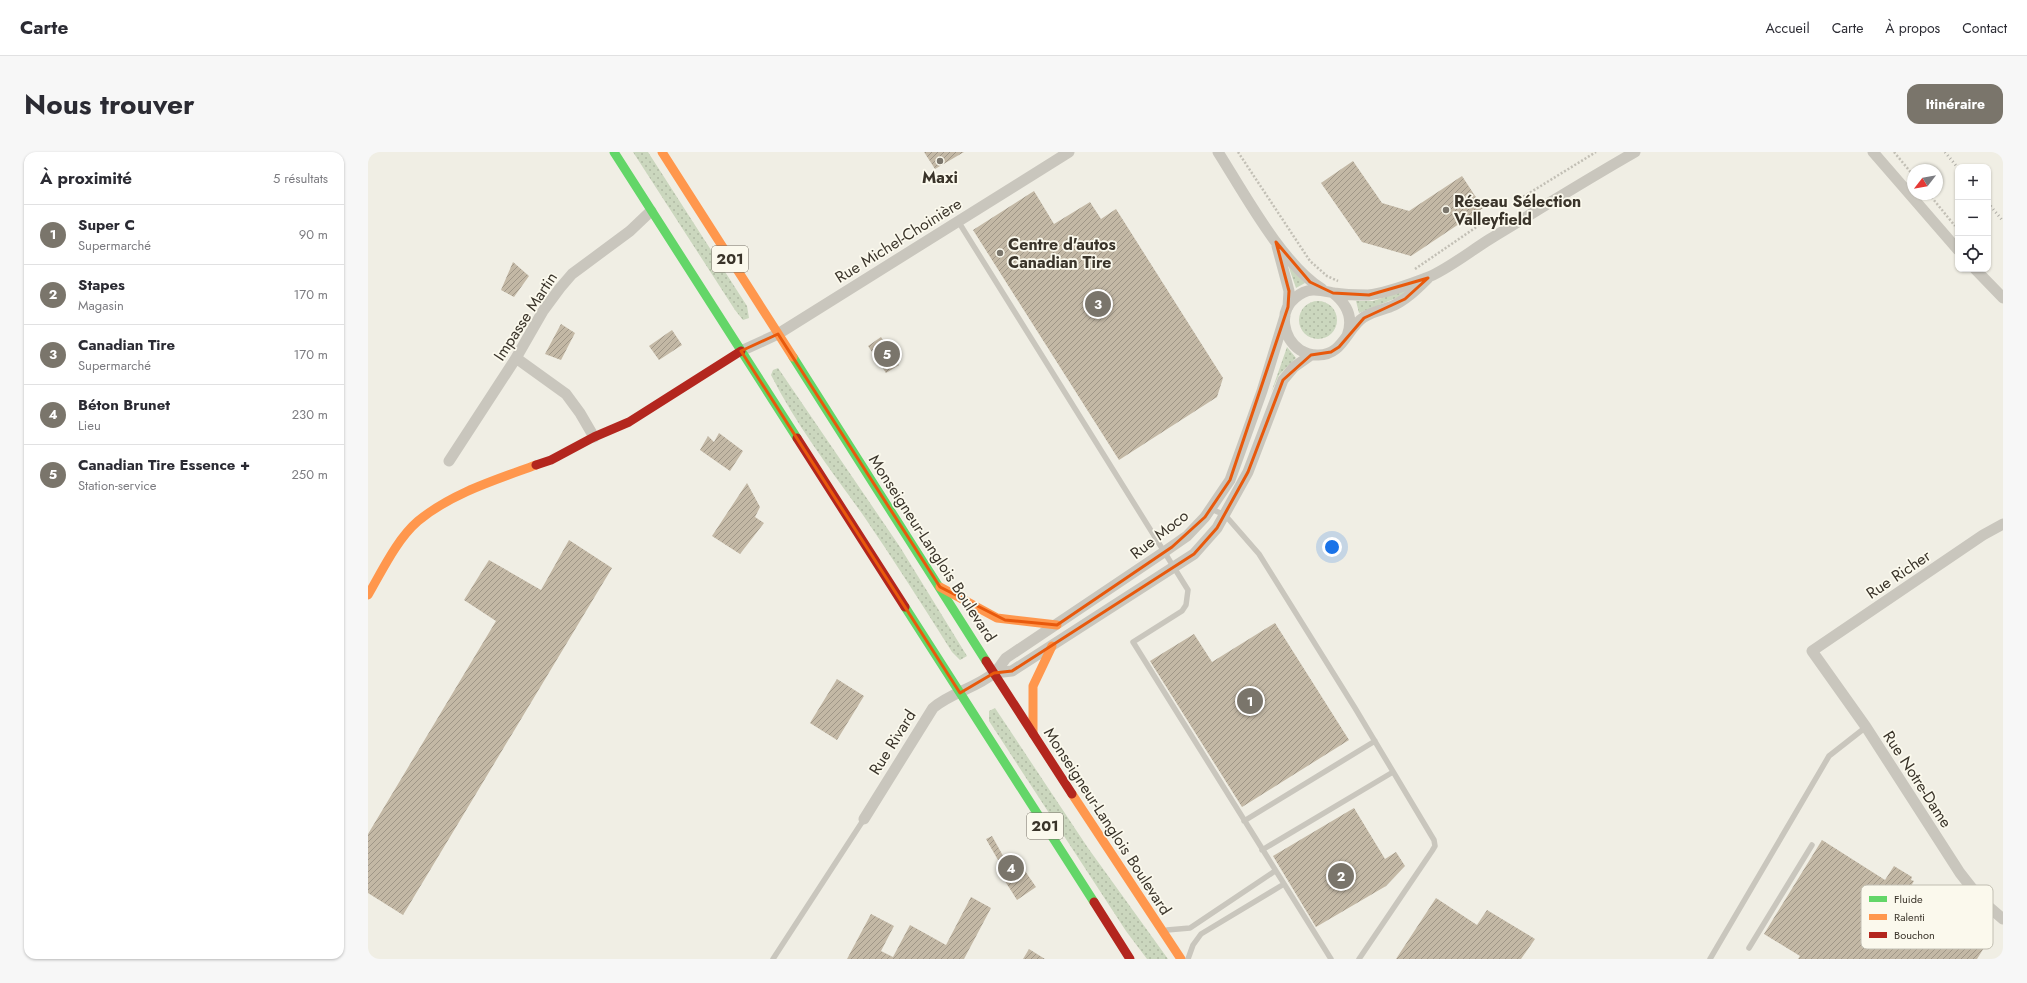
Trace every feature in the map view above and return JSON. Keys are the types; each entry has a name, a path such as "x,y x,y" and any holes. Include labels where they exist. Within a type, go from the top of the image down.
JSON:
{"main road":[{"name":"201","path":"614,152 1130,959"},
{"name":"Monseigneur-Langlois Boulevard","path":"662,152 1033,734 1181,959"},
{"path":"368,594 395,550 418,522 443,504 474,488 551,460 594,437 628,422 742,351"},
{"path":"940,587 997,618 1009,621 1057,625"},
{"path":"1033,734 1033,686 1052,646"}],"street":[{"name":"Rue Michel-Choinière","path":"742,351 778,334 1069,152"},
{"path":"1218,152 1276,242 1310,282 1328,291 1347,308 1350,318 1350,329 1346,339"},
{"name":"Rue Moco","path":"994,673 1012,671 1194,554 1207,540 1225,515 1248,472 1283,380 1294,367 1311,355 1321,355 1340,347 1364,318 1406,299 1428,278 1635,152"},
{"path":"1873,152 1955,247"},
{"name":"Impasse Martin","path":"449,461 516,358 543,311 572,274 630,231 651,211"},
{"path":"1276,242 1289,291 1284,327 1293,345 1311,355"},
{"path":"1978,272 2003,298"},
{"name":"Rue Moco","path":"960,693 994,673 1006,658 1187,536 1211,509 1230,480 1262,391 1286,312 1294,298 1302,292 1312,289 1369,295 1391,291 1428,278"},
{"path":"516,358 566,394 580,413 594,437"},
{"name":"Rue Richer","path":"1812,651 2003,524"},
{"name":"Rue Notre-Dame","path":"1812,651 1866,727 1960,873 1969,885"},
{"name":"Rue Rivard","path":"864,819 929,712 941,702 960,693"},
{"name":"Rue Notre-Dame","path":"1993,910 2003,919"}],"lane":[{"path":"958,221 1188,590 1186,605 1182,611 1132,642 1331,959"},
{"path":"1211,509 1225,515 1258,554 1375,741 1434,840 1435,846 1359,959"},
{"path":"1710,959 1829,756 1866,727"},
{"path":"1244,821 1375,741"},
{"path":"1262,850 1393,772"},
{"path":"773,959 864,819"},
{"path":"1749,948 1812,845"},
{"path":"1161,930 1185,930 1190,928 1275,870"},
{"path":"1188,959 1201,934 1284,884"}],"path":[{"path":"1238,152 1310,261 1327,276 1342,282"},
{"path":"1512,203 1596,152"},
{"path":"1894,152 1907,168"},
{"path":"1933,200 1955,226"},
{"path":"1411,271 1494,215"}],"highlighted area":[{"path":"1276,242 1310,282 1333,293 1369,295 1428,278 1405,299 1364,318 1339,347 1331,352 1311,355 1283,380 1248,472 1217,528 1194,554 1012,671 994,673 960,693 741,351 778,334 940,587 1005,620 1057,625 1172,547 1205,517 1230,480 1288,307 1289,291"}],"green space":[{"path":"633,152 648,152 747,306 749,318 743,320 735,310"},
{"path":"1288,265 1305,283 1296,288"},
{"path":"1412,288 1399,297 1359,313 1356,301 1373,301"},
{"path":"1318,301 1328,304 1334,310 1337,320 1334,330 1328,336 1318,339 1308,336 1302,330 1299,320 1302,310 1308,304"},
{"path":"1287,347 1296,358 1279,375 1271,393"},
{"path":"778,368 900,547 967,656 960,660 952,652 875,532 791,412 771,375 773,370"},
{"path":"995,708 1088,848 1168,959 1147,959 1126,931 989,721 989,711"}],"building":[{"name":"Maxi","path":"924,152 964,152 935,169"},
{"name":"Réseau Sélection Valleyfield","path":"1353,161 1382,203 1409,211 1462,176 1483,208 1411,256 1362,242 1321,183"},
{"path":"1034,191 1054,224 1090,202 1101,219 1116,209 1223,378 1217,397 1119,460 973,230"},
{"path":"513,262 529,276 514,297 501,290"},
{"path":"561,324 575,333 561,360 545,354"},
{"path":"672,330 682,345 659,360 649,346"},
{"path":"881,337 899,365 886,373 868,346"},
{"path":"719,433 743,451 730,471 700,450 708,436 714,442"},
{"path":"747,483 760,507 755,517 764,523 740,554 712,536"},
{"path":"569,540 612,568 403,915 368,893 368,834 496,621 464,600 489,560 541,590"},
{"path":"1275,623 1349,740 1242,807 1150,661 1194,634 1212,662"},
{"path":"837,679 864,696 837,740 810,723"},
{"path":"1354,808 1385,859 1396,852 1405,866 1386,886 1316,927 1273,856"},
{"path":"992,836 1007,863 1016,858 1036,887 1017,900 998,870 1002,867 986,839"},
{"path":"1822,840 1885,880 1894,866 1912,877 1911,880 1914,881 1912,885 1861,885 1861,949 1983,949 1977,959 1798,959 1800,956 1764,934"},
{"path":"971,897 991,908 964,959 847,959 871,914 894,926 881,951 893,957 910,925 946,945"},
{"path":"1436,898 1477,925 1487,910 1535,939 1521,959 1396,959"},
{"path":"1029,949 1045,959 1023,959"}],"railway":[{"path":"1945,152 1955,164"},
{"path":"1991,207 2003,221"}],"traffic: fast":[{"path":"614,152 797,438"},
{"path":"793,357 986,661"},
{"path":"905,607 1094,902"}],"traffic: slow":[{"path":"662,152 793,357"},
{"path":"368,595 384,566 403,537 418,521 431,511 459,495 536,465"},
{"path":"940,587 997,618 1057,625"},
{"path":"1033,734 1033,686 1052,646"},
{"path":"1072,794 1181,959"}],"traffic: jam":[{"path":"536,465 551,460 594,437 629,422 741,351"},
{"path":"797,438 905,607"},
{"path":"986,661 1072,794"},
{"path":"1094,902 1130,959"}],"place":[{"name":"Maxi","path":"940,161"},
{"name":"Réseau Sélection Valleyfield","path":"1446,210"},
{"name":"Centre d'autos Canadian Tire","path":"1000,253"},
{"name":"Canadian Tire","path":"1098,304"},
{"name":"Canadian Tire Essence +","path":"887,354"},
{"name":"Super C","path":"1250,701"},
{"name":"Béton Brunet","path":"1011,868"},
{"name":"Stapes","path":"1341,876"}]}
